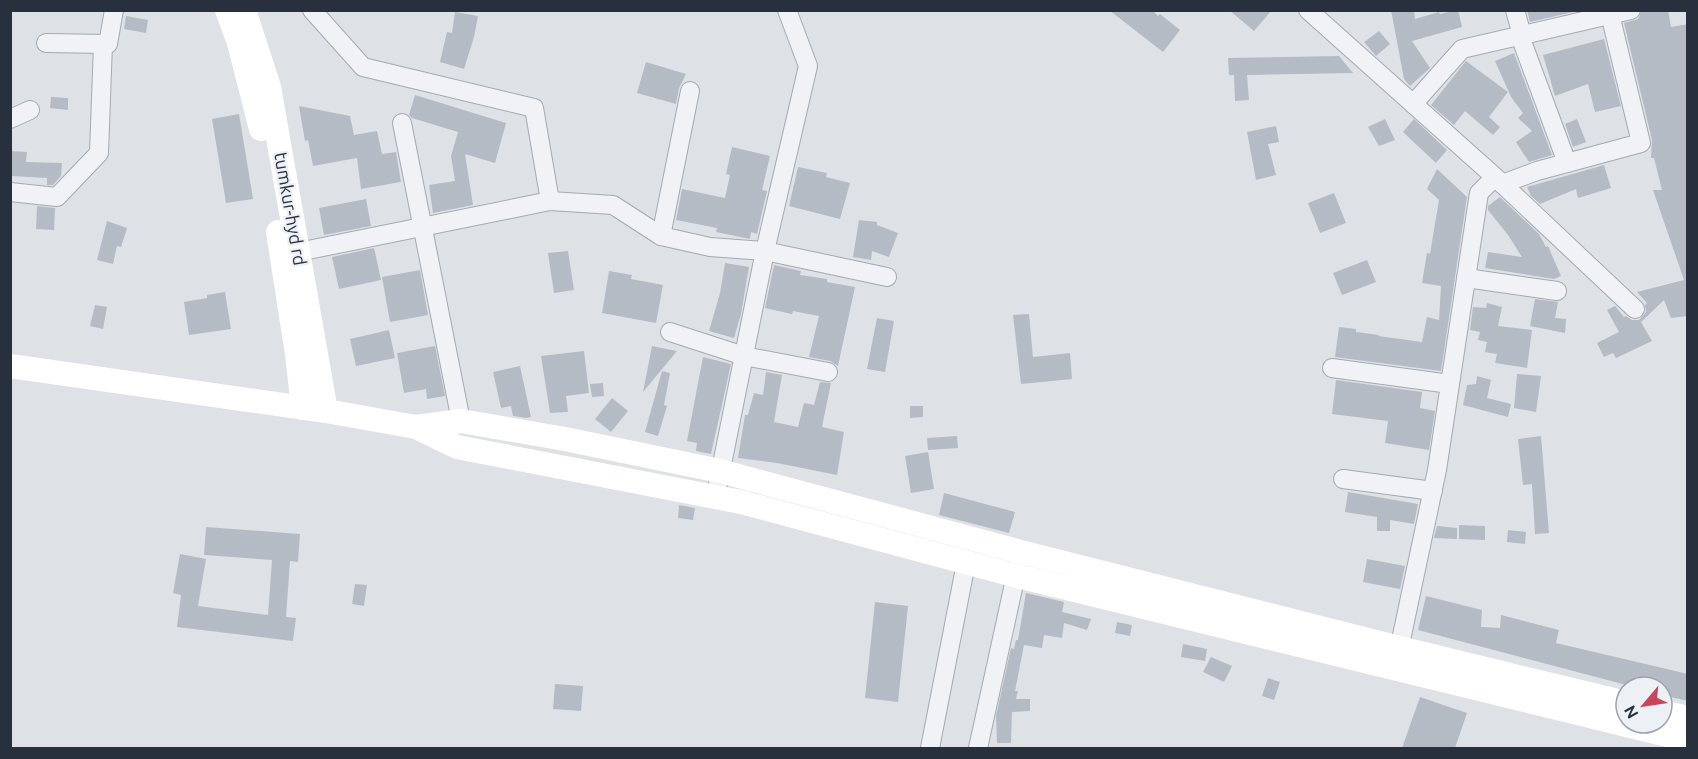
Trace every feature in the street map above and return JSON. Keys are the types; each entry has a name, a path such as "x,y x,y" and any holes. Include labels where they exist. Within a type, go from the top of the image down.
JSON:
{"main road":[{"path":"227,10 239,43 261,127 297,354 315,409"},
{"name":"tumkur-hyd rd","path":"244,10 269,87 298,252 315,409"},
{"path":"10,366 315,409 416,427 457,447 741,502 1017,576 1397,659 1614,701"},
{"path":"416,427 460,421 565,439 720,471 1022,552 1688,740"}],"street":[{"path":"46,43 108,44 114,10"},
{"path":"312,10 363,67 534,108 549,201"},
{"path":"716,497 765,251 808,66 787,10"},
{"path":"1308,10 1499,181 1635,309"},
{"path":"1515,10 1521,35 1567,163"},
{"path":"1413,104 1462,49 1609,13 1631,10"},
{"path":"1397,659 1433,491 1479,192 1499,181 1641,143 1609,13"},
{"path":"10,192 57,197 99,153 103,44"},
{"path":"661,236 690,91"},
{"path":"10,119 30,110"},
{"path":"402,123 460,421"},
{"path":"298,252 549,201 613,205 661,236 710,247 765,251 887,277"},
{"path":"1466,278 1557,291"},
{"path":"670,332 744,356 828,372"},
{"path":"1332,368 1450,384"},
{"path":"1343,479 1433,491"},
{"path":"978,748 1022,552"},
{"path":"930,748 966,563"}],"building":[{"path":"1109,10 1152,10 1180,30 1163,52"},
{"path":"1229,10 1272,10 1254,31"},
{"path":"1391,10 1414,10 1415,19 1439,12 1440,14 1458,10 1462,27 1412,41 1430,68 1410,86 1404,79"},
{"path":"1527,10 1573,10 1573,12 1530,22"},
{"path":"1642,10 1668,10 1671,27 1688,24 1688,316 1671,318 1664,300 1641,322 1652,341 1616,358 1613,353 1604,357 1597,343 1619,332 1607,310 1615,306 1624,317 1639,320 1646,312 1647,303 1637,292 1684,280 1653,190 1662,190 1654,158 1651,158 1652,140 1624,23 1638,19"},
{"path":"455,12 478,16 464,69 440,62 447,32 452,33"},
{"path":"126,16 148,20 146,33 124,29"},
{"path":"1379,31 1390,44 1376,56 1364,42"},
{"path":"1604,39 1621,106 1595,112 1588,84 1555,96 1543,55"},
{"path":"1514,53 1552,155 1529,162 1516,142 1532,131 1518,118 1523,113 1511,97 1495,61"},
{"path":"1339,56 1353,73 1247,75 1249,100 1235,101 1234,75 1229,75 1228,58"},
{"path":"1466,61 1508,92 1489,117 1500,127 1493,135 1465,111 1454,125 1431,105"},
{"path":"646,62 686,74 679,88 676,104 637,93"},
{"path":"415,95 506,123 495,163 465,154 473,205 433,213 429,185 455,181 451,156 458,132 412,118 409,115"},
{"path":"51,97 68,98 68,110 50,108"},
{"path":"299,106 350,116 354,135 377,131 382,154 396,152 401,182 361,189 357,158 313,166 308,140 305,141"},
{"path":"239,114 253,199 226,203 212,119"},
{"path":"1385,119 1395,140 1379,146 1368,127"},
{"path":"1414,119 1447,150 1436,163 1403,132"},
{"path":"1577,119 1586,142 1573,147 1565,124"},
{"path":"1276,126 1279,142 1268,144 1276,175 1256,180 1247,132"},
{"path":"732,147 770,156 762,190 767,191 757,234 751,232 750,239 716,232 717,228 676,220 682,189 725,198 730,175 726,174"},
{"path":"10,151 27,152 26,162 62,163 61,176 53,185 47,185 47,178 10,176"},
{"path":"1604,165 1611,188 1578,198 1576,189 1540,204 1531,196 1527,187"},
{"path":"798,167 827,173 826,177 850,183 840,219 789,206"},
{"path":"1437,169 1467,197 1441,371 1335,357 1339,327 1356,329 1356,332 1378,336 1422,342 1427,317 1439,320 1441,286 1422,283 1427,253 1430,254 1439,200 1427,189"},
{"path":"1334,193 1346,223 1320,233 1308,203"},
{"path":"1500,197 1539,234 1546,247 1548,246 1561,276 1554,279 1485,268 1488,252 1522,257 1488,210 1488,206"},
{"path":"366,199 371,226 324,235 319,208"},
{"path":"37,206 55,208 54,230 36,229"},
{"path":"859,220 877,222 877,225 898,233 889,257 872,251 871,260 853,257"},
{"path":"107,221 127,228 121,247 117,246 113,264 97,260"},
{"path":"374,248 381,280 339,289 332,257"},
{"path":"568,251 574,290 554,293 548,253"},
{"path":"1367,260 1376,282 1342,295 1333,273"},
{"path":"725,263 749,267 741,314 734,338 709,331 720,293"},
{"path":"774,265 801,271 800,275 827,279 827,282 855,287 838,366 830,361 809,357 819,316 793,311 792,314 765,308"},
{"path":"420,270 428,315 390,322 382,277"},
{"path":"609,271 632,275 631,279 663,285 656,323 602,313"},
{"path":"225,292 231,329 189,335 184,302"},
{"path":"1535,299 1558,302 1555,318 1566,319 1565,333 1530,326"},
{"path":"1487,303 1502,307 1498,326 1532,330 1527,368 1495,363 1497,354 1485,352 1487,342 1478,340 1480,332 1470,330 1473,307 1486,308"},
{"path":"95,305 107,307 103,329 90,326"},
{"path":"1029,314 1033,357 1070,353 1072,379 1021,384 1013,315"},
{"path":"877,318 894,321 885,372 867,369"},
{"path":"389,330 395,358 356,366 350,339"},
{"path":"435,346 445,396 427,399 426,389 404,393 397,353"},
{"path":"652,346 677,351 643,392"},
{"path":"584,351 589,393 566,396 568,412 550,413 541,356"},
{"path":"703,357 731,364 711,454 696,451 697,443 687,441"},
{"path":"520,366 531,417 527,418 513,416 511,406 501,408 493,372"},
{"path":"662,371 670,373 664,405 667,406 658,436 645,432"},
{"path":"766,372 782,375 774,422 798,427 804,403 814,405 820,382 831,383 822,427 844,432 837,475 738,458 745,415 748,415 754,393 763,395"},
{"path":"1517,374 1541,376 1536,412 1514,408"},
{"path":"1477,376 1491,380 1487,398 1511,404 1508,417 1463,405 1467,385 1476,384"},
{"path":"1336,380 1422,392 1420,408 1435,411 1429,450 1385,443 1388,421 1332,414"},
{"path":"603,383 604,396 592,397 590,384"},
{"path":"612,398 628,411 611,432 595,419"},
{"path":"910,406 923,406 923,417 910,418"},
{"path":"957,436 958,448 928,450 927,438"},
{"path":"1541,436 1549,533 1535,534 1532,484 1523,485 1518,439"},
{"path":"928,452 934,489 911,493 905,456"},
{"path":"1348,492 1418,504 1414,524 1390,520 1390,531 1377,531 1377,517 1345,512"},
{"path":"944,493 1015,512 1009,533 939,515"},
{"path":"679,505 695,508 693,520 678,518"},
{"path":"1459,525 1485,526 1485,540 1459,539"},
{"path":"1437,526 1457,528 1457,539 1434,538"},
{"path":"206,527 300,534 298,562 290,561 286,617 296,618 293,641 177,627 181,595 173,593 180,554 206,559 198,606 268,615 272,560 204,555"},
{"path":"1508,530 1526,532 1525,544 1507,542"},
{"path":"1367,559 1405,566 1400,589 1363,582"},
{"path":"355,584 367,585 364,606 352,604"},
{"path":"1026,593 1064,602 1062,612 1091,619 1087,630 1064,623 1062,638 1044,635 1042,648 1024,645 1015,691 1018,691 1016,699 1030,699 1030,711 1012,712 1011,743 997,743 996,716 1011,648 1014,649 1016,640 1018,640"},
{"path":"1426,596 1482,610 1481,627 1500,628 1501,615 1559,630 1556,643 1688,674 1688,701 1674,698 1674,675 1614,675 1614,682 1418,630"},
{"path":"875,602 908,606 898,702 865,698"},
{"path":"1117,622 1132,625 1130,636 1115,633"},
{"path":"1183,644 1207,649 1205,661 1181,657"},
{"path":"1211,657 1232,666 1224,682 1203,672"},
{"path":"1268,678 1280,682 1274,700 1262,696"},
{"path":"555,684 583,686 581,711 553,709"},
{"path":"1420,697 1467,713 1455,748 1402,748"}]}
